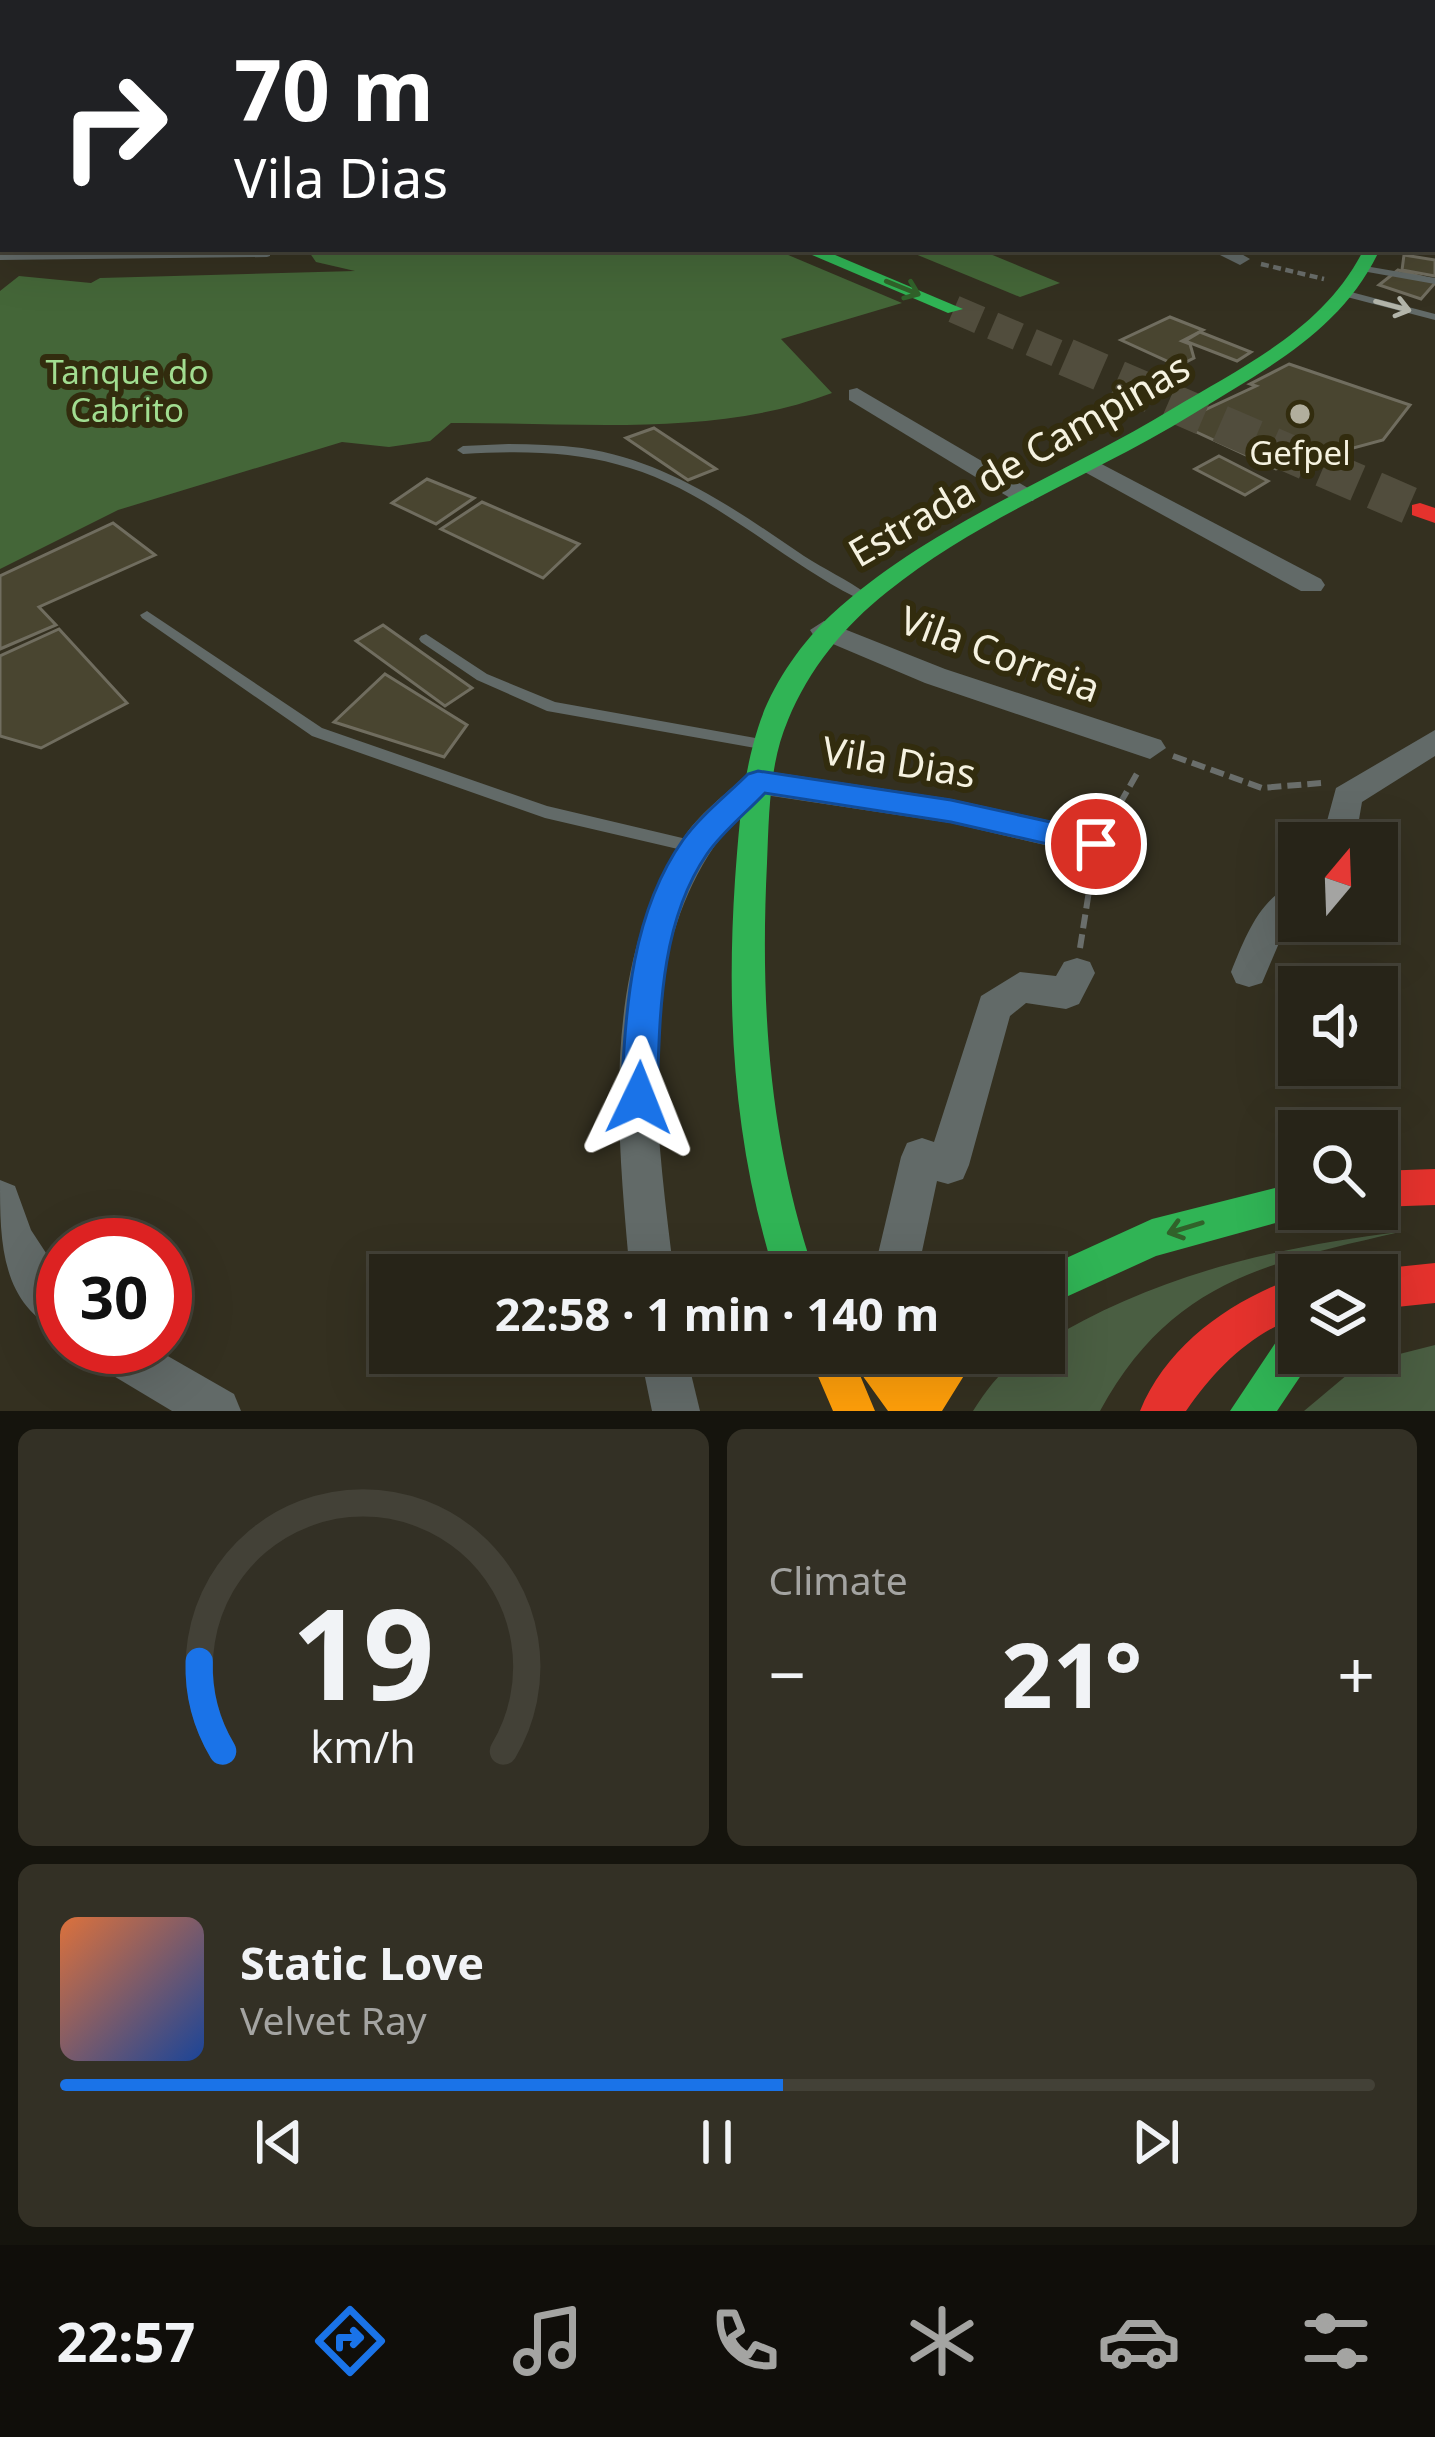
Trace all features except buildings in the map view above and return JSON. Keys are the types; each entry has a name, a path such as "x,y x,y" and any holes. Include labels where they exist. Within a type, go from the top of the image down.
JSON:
{"main road":[{"path":"828,252 864,257 984,295"},
{"path":"864,257 954,308"},
{"name":"Estrada de Campinas","path":"761,763 797,669 824,630 860,593 1316,332 1340,287 1368,259"},
{"path":"761,763 747,997 749,1066 753,1128 773,1228 785,1254"},
{"path":"1398,1188 1435,1187"},
{"path":"1065,1277 1152,1238 1278,1205"},
{"path":"773,1228 795,1254"},
{"path":"1398,1286 1435,1283"},
{"path":"1161,1411 1184,1373 1214,1342 1249,1317 1278,1305"},
{"path":"838,1374 854,1411"},
{"path":"887,1374 915,1411 942,1374"},
{"path":"1251,1411 1278,1374"}],"street":[{"path":"1224,252 1240,259"},
{"path":"857,395 1024,496"},
{"path":"1090,465 1311,585"},
{"name":"Vila Correia","path":"824,630 934,676 1150,748"},
{"path":"1342,822 1347,796 1435,741"},
{"path":"650,1254 638,1138 643,1019 657,928 694,847 761,763"},
{"name":"Vila Dias","path":"761,763 1096,844"},
{"path":"694,847 756,859"},
{"path":"1249,972 1268,928 1278,918"},
{"path":"900,1254 922,1157 948,1165 994,1006 1020,987 1066,993 1077,973"},
{"path":"0,1200 7,1228 36,1277"},
{"path":"154,1374 217,1411"},
{"path":"668,1374 676,1411"}],"lane":[{"path":"0,257 267,254"},
{"path":"1368,259 1435,281"},
{"path":"1340,287 1435,317"},
{"path":"463,450 574,447 625,458 667,474 759,531 812,572 860,593"},
{"path":"147,615 317,732 545,812 694,847"},
{"path":"426,639 482,677 552,707 761,763"}],"path":[{"path":"1240,259 1340,287"},
{"path":"1150,748 1264,790 1283,793 1324,782"}],"green space":[{"name":"Tanque do Cabrito","path":"309,252 781,252 902,303 781,339 832,393 787,407 692,422 451,423 430,441 389,447 342,442 118,510 0,569 0,291 19,276 91,283 100,278 355,271 316,262"},
{"path":"910,252 985,252 1060,283 1020,297"},
{"path":"1400,1232 1311,1254 1278,1254 1278,1264 1226,1284 1158,1333 1128,1367 1100,1411 973,1411 1002,1374 1065,1374 1065,1331 1085,1320 1171,1282 1307,1246"},
{"path":"1435,1345 1435,1411 1304,1411 1348,1374 1398,1374 1398,1354"}],"tunnel":[{"path":"954,309 1066,357"},
{"path":"1066,357 1073,360"},
{"path":"1066,357 1420,510"}],"traffic: fast":[{"path":"813,252 954,309"},
{"path":"788,1254 762,1156 753,1095 747,971 757,785 773,723 799,670 835,625 927,552 1124,446 1294,343 1347,294 1371,252"},
{"path":"1065,1277 1152,1238 1278,1205"},
{"path":"1251,1411 1278,1374"}],"traffic: slow":[{"path":"838,1374 854,1411"},
{"path":"887,1374 914,1411"},
{"path":"917,1411 943,1374"}],"traffic: jam":[{"path":"1420,510 1435,516"},
{"path":"1398,1188 1435,1187"},
{"path":"1398,1287 1435,1283"},
{"path":"1161,1411 1220,1340 1278,1303"}],"place":[{"name":"Gefpel","path":"1300,414"}],"route":[{"path":"639,1098 643,1019 657,928 694,847 758,782 951,811 1096,844"}]}
